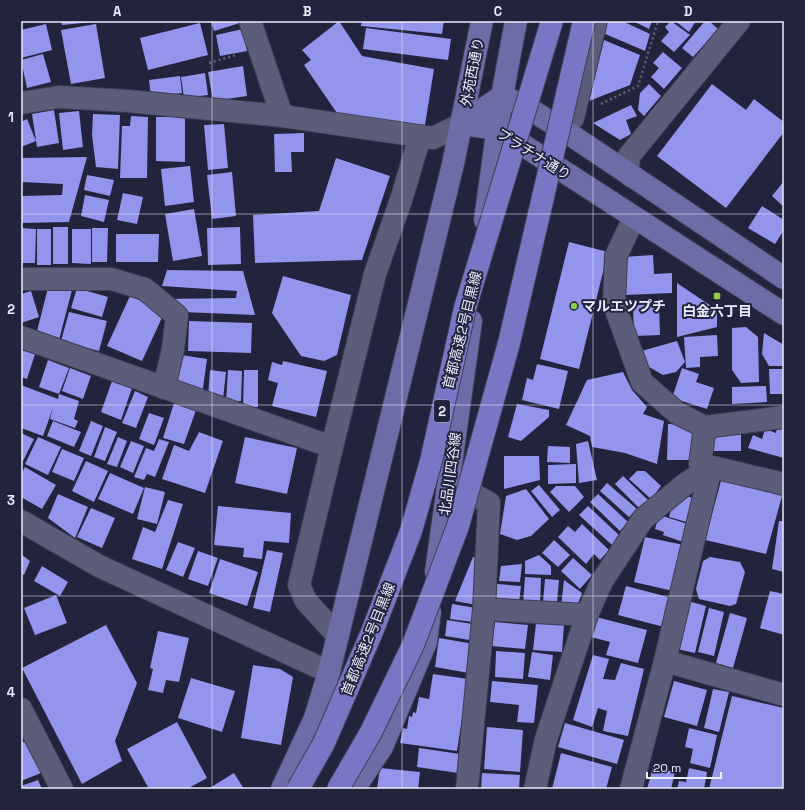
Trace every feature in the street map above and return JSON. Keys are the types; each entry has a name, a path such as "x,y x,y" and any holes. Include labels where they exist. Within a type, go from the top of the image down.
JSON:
{"highway":[{"name":"首都高速2号目黒線","path":"298,789 324,743 372,632 411,531 431,461 465,308 552,21"},
{"path":"338,789 371,732 413,645 458,526 509,343 584,21"}],"main road":[{"name":"外苑西通り","path":"462,124 482,21"},
{"path":"282,789 315,718 329,672 447,192 462,124 502,96 516,21"},
{"path":"502,96 536,113 784,278"},
{"name":"北品川四谷線","path":"354,789 382,747 426,642 502,96"},
{"name":"プラチナ通り","path":"462,124 498,129 784,314"}],"street":[{"path":"250,21 282,116"},
{"path":"573,118 596,21"},
{"path":"631,176 628,169 629,156 739,21"},
{"path":"21,103 59,97 128,101 282,116 433,138 462,124"},
{"path":"338,636 306,601 300,585 332,446 375,274 402,197 420,136"},
{"path":"634,218 616,256 614,304 642,382 677,413 705,427 784,417"},
{"path":"21,279 111,279 145,289 177,316 173,349 164,388"},
{"path":"21,337 332,446"},
{"path":"705,427 700,464 784,484"},
{"path":"535,789 546,739 587,615 602,581 643,519 684,485 710,467"},
{"path":"631,789 665,660 710,467"},
{"path":"449,481 489,503 484,609 467,789"},
{"path":"21,521 99,566 329,672"},
{"path":"484,609 587,615"},
{"path":"665,660 784,695"},
{"path":"21,710 62,789"}],"path":[{"path":"573,118 638,86 658,21"},
{"path":"209,63 260,49"}],"building":[{"path":"61,21 93,21 93,22 62,25"},
{"path":"211,21 239,21 240,23 214,31"},
{"path":"339,21 362,56 434,69 425,125 341,119 304,65 311,60 302,50"},
{"path":"362,21 444,21 442,34 361,26"},
{"path":"606,21 622,21 650,34 645,51 603,33"},
{"path":"633,21 652,21 649,29"},
{"path":"671,21 690,35 674,52 661,41 669,32 665,27"},
{"path":"675,21 696,21 689,32"},
{"path":"705,21 709,21 718,29 693,57 682,48"},
{"path":"200,23 208,55 148,70 140,38"},
{"path":"46,24 52,50 21,58 21,30"},
{"path":"96,24 105,78 71,84 61,30"},
{"path":"366,28 451,39 448,60 363,49"},
{"path":"243,29 247,51 220,56 216,35"},
{"path":"604,40 640,55 630,85 589,101"},
{"path":"663,52 682,68 664,89 651,77 659,68 653,63"},
{"path":"43,54 51,82 27,88 21,60"},
{"path":"243,66 247,96 213,101 208,72"},
{"path":"205,73 208,95 184,98 181,77"},
{"path":"180,76 182,93 151,97 149,80"},
{"path":"649,84 661,96 644,116 638,110 640,93"},
{"path":"712,84 746,110 754,99 784,122 784,132 726,208 657,156"},
{"path":"631,105 637,116 626,120 631,134 620,140 593,123"},
{"path":"54,110 59,143 37,147 32,114"},
{"path":"79,111 83,147 63,150 59,113"},
{"path":"93,114 120,115 118,169 96,167 92,135"},
{"path":"131,116 148,117 147,178 120,178 122,126 130,126"},
{"path":"156,117 185,117 185,162 156,161"},
{"path":"27,119 36,141 21,147 21,122"},
{"path":"224,124 228,168 208,170 204,125"},
{"path":"304,133 304,152 291,152 292,172 275,172 274,134"},
{"path":"87,157 69,222 21,223 21,196 62,195 63,184 21,182 21,158"},
{"path":"336,158 390,176 362,260 255,263 253,215 319,211"},
{"path":"190,166 194,202 165,206 161,169"},
{"path":"232,172 236,216 212,219 207,175"},
{"path":"87,175 114,180 110,196 84,190"},
{"path":"784,181 784,207 772,196"},
{"path":"123,193 143,197 137,224 117,220"},
{"path":"85,195 109,200 104,222 81,216"},
{"path":"762,206 784,220 784,230 775,244 748,228"},
{"path":"194,209 202,256 173,261 165,214"},
{"path":"53,227 68,227 68,264 53,264"},
{"path":"240,227 241,264 208,265 207,228"},
{"path":"21,228 36,229 35,263 21,263"},
{"path":"92,228 108,228 107,262 92,262"},
{"path":"37,229 51,229 51,265 37,265"},
{"path":"72,229 91,229 91,264 72,263"},
{"path":"116,234 159,234 158,262 116,262"},
{"name":"マルエツプチ","path":"569,242 608,252 579,369 540,359"},
{"path":"653,255 654,274 672,273 672,293 625,295 623,257"},
{"path":"167,270 243,271 255,315 182,312 163,299 236,298 237,291 162,286"},
{"path":"283,276 351,295 337,355 324,361 301,356 272,313"},
{"path":"677,283 717,310 717,327 677,337"},
{"path":"49,284 72,290 59,340 36,335"},
{"path":"77,288 108,297 102,317 71,308"},
{"path":"31,291 39,317 21,323 21,294"},
{"path":"130,296 165,311 142,361 107,346"},
{"path":"659,304 660,335 634,336 633,305"},
{"path":"69,312 107,321 99,351 61,341"},
{"path":"189,321 252,323 251,353 188,351"},
{"path":"746,327 758,337 759,382 741,383 732,370 732,328"},
{"path":"764,333 784,345 784,366 769,366 762,354"},
{"path":"717,335 718,356 700,357 700,367 686,368 684,337"},
{"path":"677,341 685,362 676,372 663,375 642,363 638,352"},
{"path":"21,350 35,354 27,379 21,377"},
{"path":"181,355 207,359 202,395 176,391"},
{"path":"48,360 69,368 59,394 39,387"},
{"path":"283,361 327,371 316,417 272,406 278,383 268,380 272,362 282,365"},
{"path":"537,364 568,371 559,409 522,400 527,378 533,380"},
{"path":"70,368 91,376 83,399 62,391"},
{"path":"682,368 699,374 696,382 714,388 707,409 672,398"},
{"path":"769,369 784,369 784,394 770,394"},
{"path":"210,370 226,372 223,399 208,397"},
{"path":"228,370 242,371 241,401 226,401"},
{"path":"244,370 258,370 258,407 243,407"},
{"path":"623,372 632,390 647,407 643,414 664,421 657,464 625,453 592,447 590,436 566,425 587,380"},
{"path":"112,381 132,388 121,420 101,412"},
{"path":"21,385 58,399 59,394 79,401 74,419 78,421 75,428 50,419 53,408 43,436 21,428"},
{"path":"766,386 767,402 732,404 732,387"},
{"path":"135,391 148,397 136,428 122,423"},
{"path":"174,403 196,410 184,444 163,438"},
{"path":"517,404 549,410 549,417 521,441 508,437"},
{"path":"149,413 164,418 154,445 139,439"},
{"path":"53,421 81,432 74,447 47,436"},
{"path":"91,421 103,426 91,456 79,451"},
{"path":"668,424 693,425 692,460 667,460"},
{"path":"777,426 784,428 784,458 748,448 753,435 762,439 765,429 776,433"},
{"path":"105,427 117,432 105,461 94,457"},
{"path":"712,431 741,431 741,451 712,451"},
{"path":"199,432 223,441 205,493 162,479 174,445 189,451"},
{"path":"21,433 34,439 21,465"},
{"path":"38,437 61,447 48,475 25,464"},
{"path":"118,437 127,441 117,467 107,464"},
{"path":"245,437 297,448 287,494 235,483"},
{"path":"159,439 169,442 155,477 147,474 144,480 134,477 146,448 154,451"},
{"path":"131,441 144,446 133,473 120,467"},
{"path":"588,441 597,480 579,483 576,444"},
{"path":"548,446 570,447 570,463 547,462"},
{"path":"62,449 84,458 74,481 52,472"},
{"path":"504,456 539,456 540,480 504,489"},
{"path":"86,461 108,471 94,502 72,491"},
{"path":"576,464 576,483 548,484 548,465"},
{"path":"25,467 56,485 42,509 21,497 21,474"},
{"path":"637,471 645,471 661,486 651,499 629,479"},
{"path":"110,473 144,488 133,514 98,499"},
{"path":"623,476 649,501 640,509 615,484"},
{"path":"722,477 784,489 766,554 705,540"},
{"path":"607,483 637,509 629,517 600,491"},
{"path":"539,485 560,510 552,517 531,491"},
{"path":"556,486 575,486 584,497 569,512 550,492"},
{"path":"145,487 165,492 157,524 137,519"},
{"path":"526,489 549,519 531,536 517,540 500,534 506,496"},
{"path":"58,494 88,507 75,538 48,518"},
{"path":"598,494 628,522 620,531 590,502"},
{"path":"683,495 697,499 690,523 669,517 674,499"},
{"path":"168,500 183,504 162,569 132,559 143,527 155,532"},
{"path":"218,506 291,513 289,543 264,541 262,559 243,557 244,548 214,545"},
{"path":"588,506 620,536 612,545 579,515"},
{"path":"91,508 115,518 102,548 77,537"},
{"path":"659,515 688,524 683,542 663,535 664,532 655,529"},
{"path":"779,521 784,521 784,572 772,569"},
{"path":"582,524 609,550 600,560 594,554 586,564 558,537 568,526 575,532"},
{"path":"645,537 684,545 673,591 634,582"},
{"path":"554,540 570,555 558,567 542,553"},
{"path":"178,542 195,548 183,577 166,570"},
{"path":"267,550 283,553 270,612 253,608"},
{"path":"198,551 218,558 208,586 188,579"},
{"path":"21,554 30,561 24,575 21,573"},
{"path":"539,555 551,566 551,575 525,574 525,561"},
{"path":"473,557 482,559 477,605 455,601"},
{"path":"710,557 740,562 745,572 736,604 730,606 699,599 696,589 703,561"},
{"path":"573,558 592,575 580,589 561,571"},
{"path":"220,559 258,572 247,606 209,593"},
{"path":"522,564 520,582 499,581 501,566"},
{"path":"42,566 68,582 60,596 34,581"},
{"path":"525,577 541,578 540,604 523,604"},
{"path":"545,579 559,580 557,603 543,602"},
{"path":"564,580 582,593 576,609 561,607"},
{"path":"497,584 521,586 519,603 496,602"},
{"path":"626,586 672,598 664,627 618,615"},
{"path":"770,591 784,594 784,635 760,628"},
{"path":"56,595 67,623 35,635 24,608"},
{"path":"688,601 706,606 695,653 677,649"},
{"path":"452,604 476,608 473,622 450,619"},
{"path":"709,608 724,612 714,656 698,652"},
{"path":"730,613 747,618 733,668 716,663"},
{"path":"596,617 647,630 638,663 606,655 610,642 591,637"},
{"path":"447,620 473,624 470,640 445,636"},
{"path":"495,622 528,625 525,649 492,646"},
{"path":"536,623 564,625 562,652 533,650"},
{"path":"106,625 137,683 115,741 122,761 82,784 22,668"},
{"path":"158,631 189,638 179,682 166,680 163,693 148,690 153,669 150,668"},
{"path":"439,638 474,644 469,673 435,667"},
{"path":"496,651 525,653 523,679 495,677"},
{"path":"532,652 553,655 550,680 528,677"},
{"path":"593,655 609,659 603,679 615,680 621,663 644,669 628,736 603,731 607,711 598,708 592,727 573,720"},
{"path":"253,665 280,669 293,677 281,745 241,738"},
{"path":"433,674 468,679 457,751 400,743 403,728 407,729 409,716 412,717 413,712 416,713 419,697 429,699"},
{"path":"191,678 235,691 222,732 178,718"},
{"path":"492,681 538,685 534,723 517,722 519,705 490,702"},
{"path":"674,681 707,690 697,726 664,717"},
{"path":"713,689 729,692 719,732 704,728"},
{"path":"732,696 784,708 784,789 709,789"},
{"path":"177,722 207,778 187,789 149,789 127,749"},
{"path":"565,723 624,740 617,764 558,747"},
{"path":"487,727 523,730 520,772 484,769"},
{"path":"689,728 717,735 710,768 690,763 693,749 685,747"},
{"path":"27,740 41,773 21,781 21,743"},
{"path":"419,748 460,754 458,773 417,767"},
{"path":"561,753 612,767 606,789 552,789"},
{"path":"653,767 675,772 671,789 647,789"},
{"path":"380,768 420,772 418,789 377,789"},
{"path":"689,768 707,772 704,789 677,789 679,781 686,782"},
{"path":"234,773 244,789 208,789"},
{"path":"482,773 520,775 519,789 481,789"},
{"path":"38,780 42,789 21,789 21,786"}],"place":[{"name":"白金六丁目","path":"717,296"},
{"name":"マルエツプチ","path":"574,306"}]}
